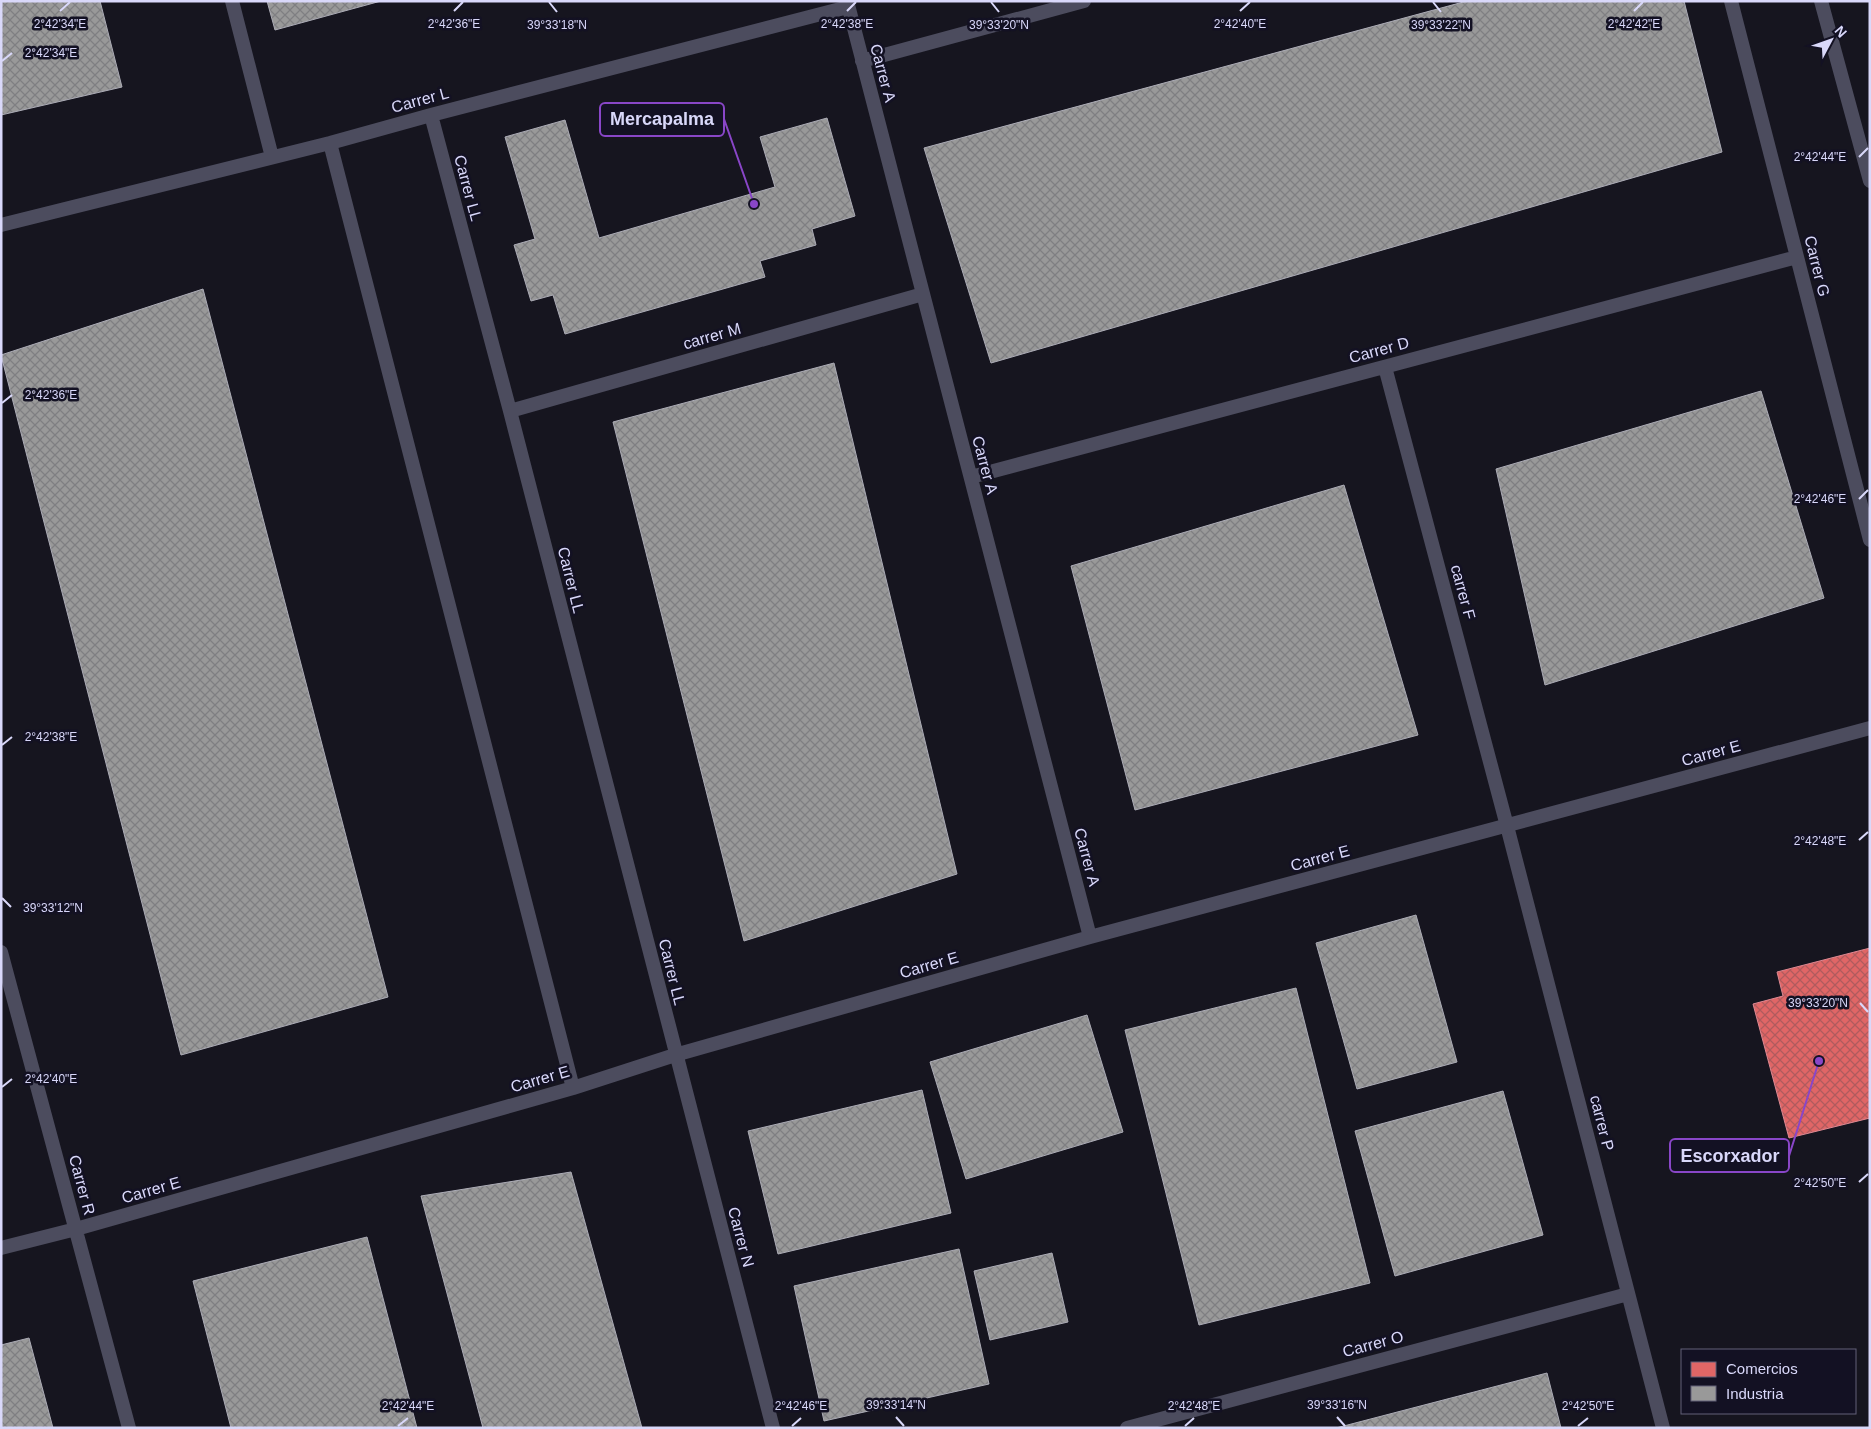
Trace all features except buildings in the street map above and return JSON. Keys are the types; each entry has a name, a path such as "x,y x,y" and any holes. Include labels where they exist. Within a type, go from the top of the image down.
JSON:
{"lane":[{"path":"232,1 272,157"},
{"path":"862,61 1084,1"},
{"name":"Carrer G","path":"1731,1 1870,540"},
{"path":"1821,1 1870,181"},
{"name":"Carrer L","path":"1,225 330,143 848,4"},
{"name":"Carrer A","path":"848,4 1090,937"},
{"name":"Carrer LL","path":"431,115 510,411 675,1055"},
{"path":"330,143 574,1088"},
{"name":"Carrer D","path":"971,477 1797,257"},
{"name":"carrer M","path":"510,411 923,294"},
{"name":"carrer F","path":"1385,367 1508,826"},
{"name":"Carrer E","path":"1,1248 76,1229 574,1088 675,1055 1090,937 1870,728"},
{"name":"carrer P","path":"1508,826 1663,1428"},
{"name":"Carrer R","path":"1,952 129,1428"},
{"name":"Carrer N","path":"675,1055 773,1428"},
{"name":"Carrer O","path":"1127,1428 1628,1294"}],"place":[{"name":"Mercapalma","path":"754,204"},
{"name":"Escorxador","path":"1819,1061"}]}
